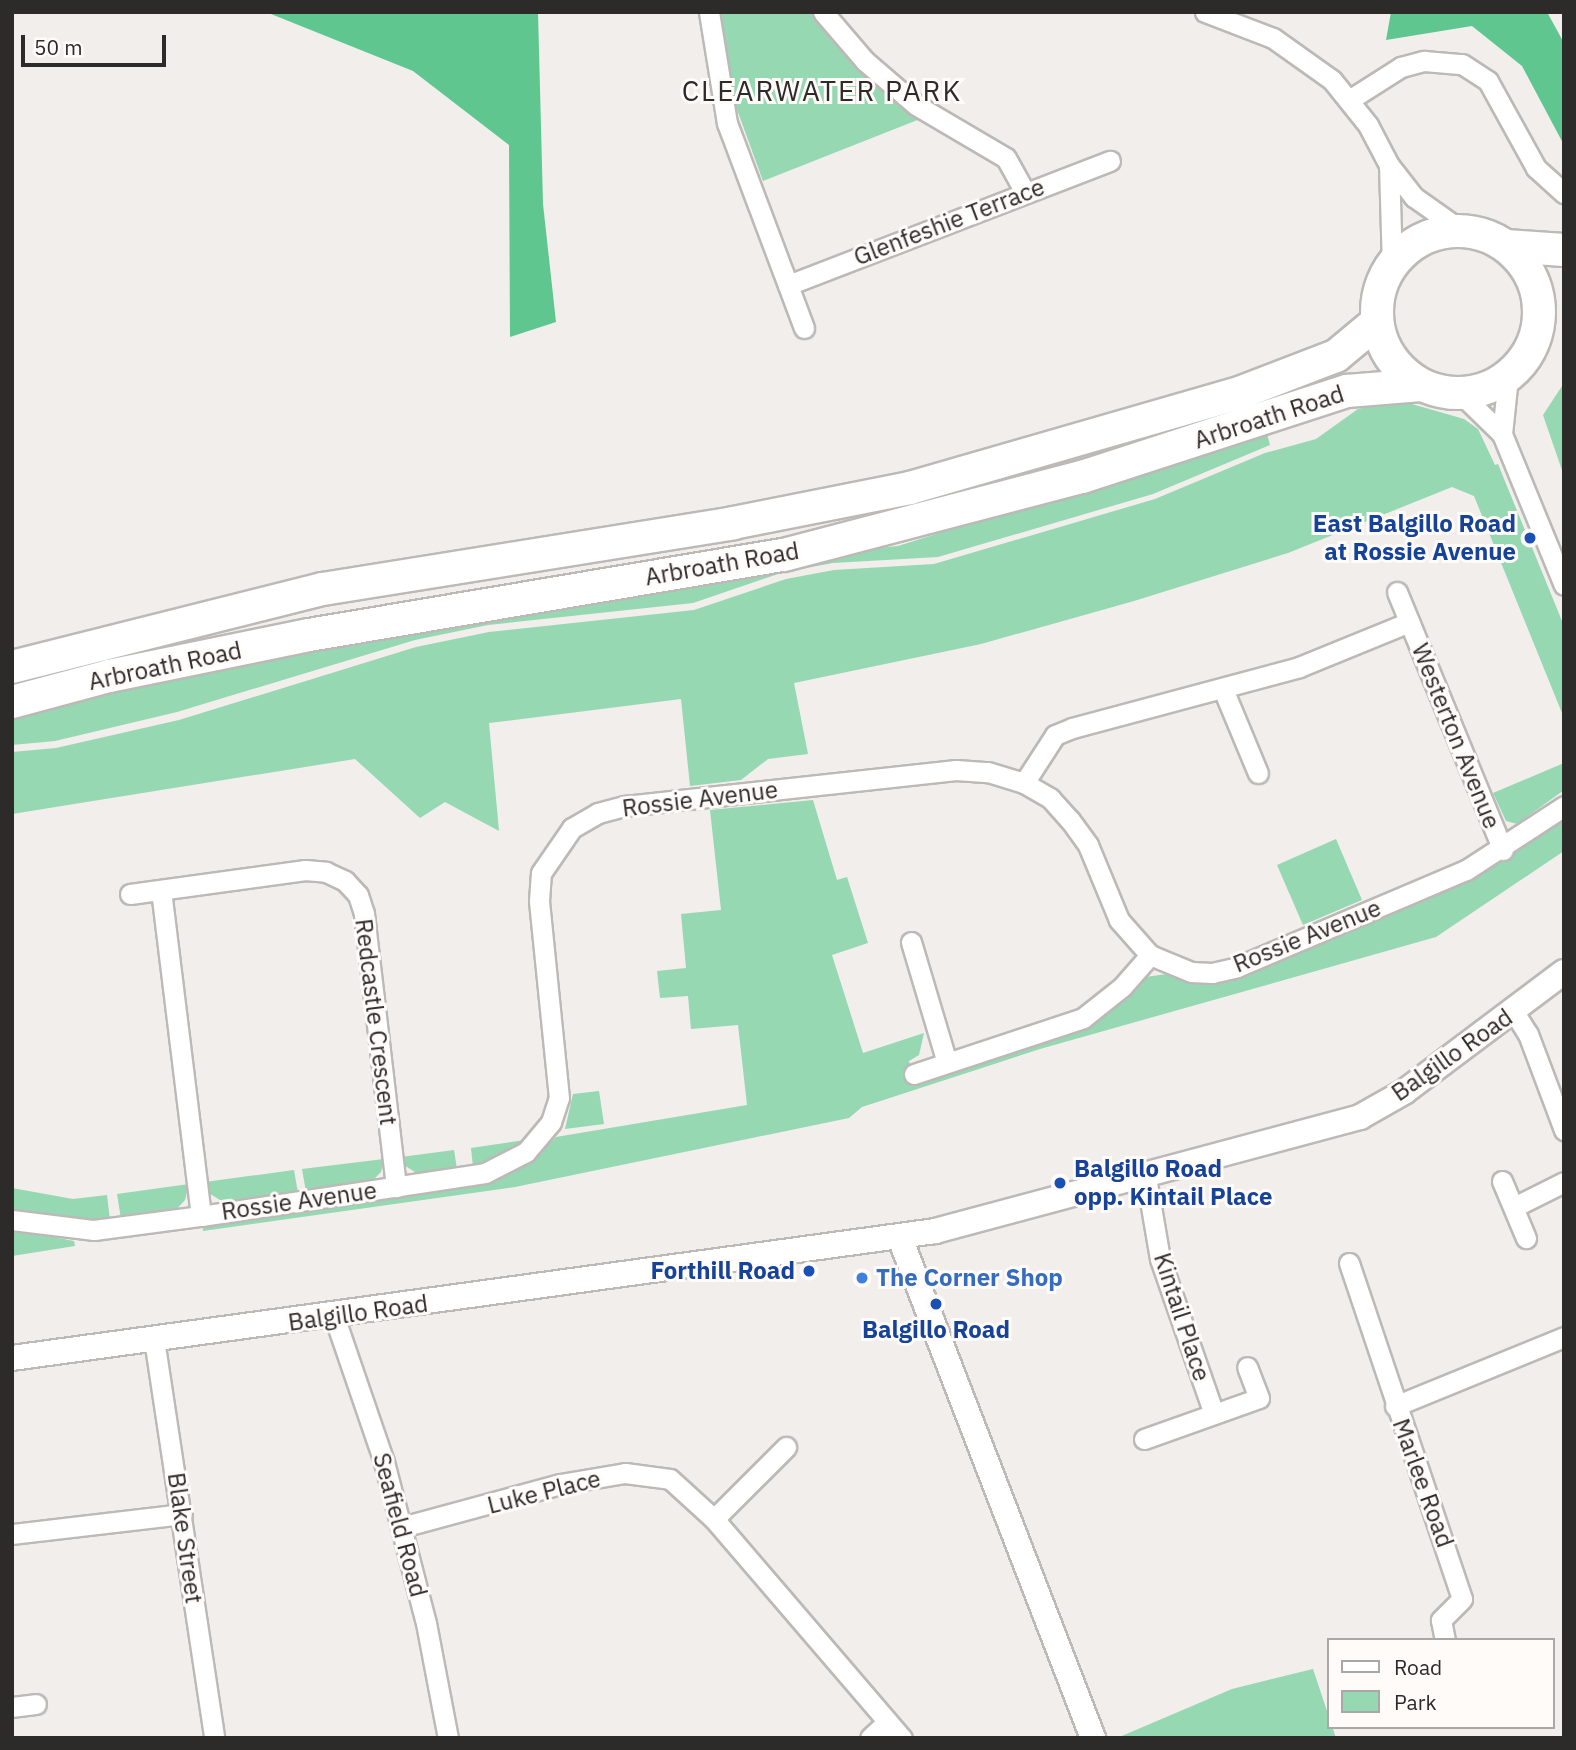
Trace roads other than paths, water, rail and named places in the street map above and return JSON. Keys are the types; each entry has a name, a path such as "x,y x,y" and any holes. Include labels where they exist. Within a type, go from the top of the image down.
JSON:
{"main road":[{"path":"1506,246 1552,301 1525,358 1508,377 1486,389 1461,394 1421,385 1391,359 1377,322 1377,301 1392,264 1423,239 1462,231 1506,246 1564,250"},
{"name":"Arbroath Road","path":"12,667 323,589 733,523 910,488 1242,392 1336,356 1377,322"},
{"name":"Arbroath Road","path":"12,702 109,676 309,635 784,555 1082,477 1347,391 1421,385"}],"street":[{"path":"709,12 727,123 804,328"},
{"path":"823,12 865,61 908,99 1006,158 1025,192"},
{"path":"1205,12 1273,38 1311,63 1349,100 1389,165 1414,197 1462,231"},
{"path":"1349,100 1401,67 1444,60 1462,64 1488,81 1536,169 1564,193"},
{"name":"Glenfeshie Terrace","path":"788,285 1111,161"},
{"path":"1389,165 1392,264"},
{"path":"1502,434 1508,377"},
{"path":"1461,394 1502,434 1564,585"},
{"name":"Westerton Avenue","path":"1397,592 1503,850"},
{"name":"Westerton Avenue","path":"1024,783 1055,736 1299,667 1409,622"},
{"path":"1223,689 1258,773"},
{"name":"Rossie Avenue","path":"12,1220 94,1230 201,1216 485,1173 506,1165 526,1152 551,1122 559,1075 539,901 541,873 572,828 598,813 625,806 956,770 988,772 1024,783 1049,798 1070,820 1088,845 1119,920 1150,955 1191,972 1237,967 1466,870 1503,850 1564,806"},
{"name":"Redcastle Crescent","path":"130,894 305,870 326,872 345,881 358,895 364,914 397,1187"},
{"path":"162,890 201,1216"},
{"path":"911,942 947,1063"},
{"path":"914,1074 1083,1018 1122,987 1150,955"},
{"name":"Balgillo Road","path":"12,1358 900,1238 1146,1177 1360,1117 1404,1092 1564,972"},
{"path":"1514,1012 1528,1034 1564,1130"},
{"name":"Kintail Place","path":"1146,1177 1160,1259 1214,1414"},
{"path":"1502,1181 1526,1238"},
{"path":"1514,1207 1564,1182"},
{"path":"900,1238 1093,1738"},
{"name":"Marlee Road","path":"1349,1263 1462,1599 1441,1620 1445,1638"},
{"name":"Seafield Road","path":"334,1316 402,1527 448,1738"},
{"name":"Marlee Road","path":"1395,1406 1564,1337"},
{"name":"Blake Street","path":"155,1339 214,1738"},
{"name":"Kintail Place","path":"1144,1439 1259,1398 1247,1367"},
{"path":"714,1519 786,1447"},
{"name":"Luke Place","path":"402,1527 560,1484 625,1473 670,1479 714,1519 885,1724 902,1738"},
{"path":"12,1534 182,1514"},
{"path":"12,1707 36,1704"},
{"path":"870,1738 885,1724"}],"place":[{"name":"East Balgillo Road at Rossie Avenue","path":"1530,538"},
{"name":"Balgillo Road opp. Kintail Place","path":"1060,1183"},
{"name":"Forthill Road","path":"809,1271"},
{"name":"The Corner Shop","path":"862,1278"},
{"name":"Balgillo Road","path":"936,1304"}],"district":[{"name":"CLEARWATER PARK","path":"822,91"}]}
